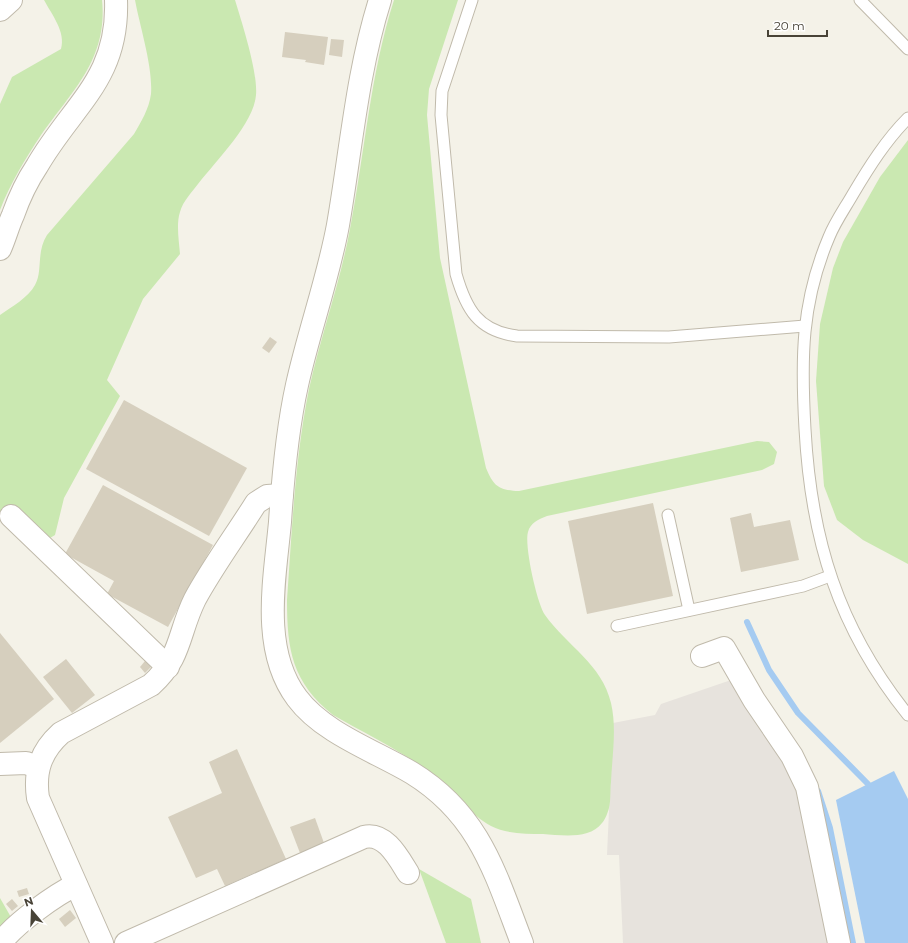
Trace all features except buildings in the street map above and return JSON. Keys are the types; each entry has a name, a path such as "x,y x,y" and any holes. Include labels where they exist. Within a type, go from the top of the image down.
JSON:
{"street":[{"path":"0,10 11,0"},
{"path":"0,249 24,189 37,165 89,94 102,73 113,38 116,0"},
{"path":"380,0 362,73 338,225 331,257 296,386 287,441 274,620 279,660 286,680 296,698 310,713 326,726 430,785 463,816 488,854 522,943"},
{"path":"102,943 38,798 36,784 38,767 42,755 50,743 61,733 151,685 168,667 178,647 195,600 256,503 267,496 282,495"},
{"path":"11,516 168,667"},
{"path":"702,656 724,648 752,696 801,771 812,804 839,943"},
{"path":"0,764 26,763 38,767"},
{"path":"126,943 364,837 372,835 380,838 395,853 408,872"},
{"path":"1,943 11,931 62,891 76,885"}],"lane":[{"path":"472,0 442,92 440,115 456,274 460,290 476,319 488,328 502,334 517,336 669,337 805,326"},
{"path":"860,0 908,49"},
{"path":"908,118 885,144 867,170 830,235 811,292 805,326 802,381 809,488 816,526 830,576 838,598 865,652 894,697 908,715"},
{"path":"668,515 688,610"},
{"path":"617,626 803,586 830,576"}],"shaded area":[{"path":"734,679 794,774 832,943 623,943 619,855 607,855 613,723 655,715 661,704"}],"green space":[{"path":"44,0 102,0 102,21 99,40 94,57 76,89 29,153 13,181 0,210 0,104 12,77 61,49 62,36 60,30"},
{"path":"135,0 235,0 255,74 256,95 254,106 242,129 190,193 181,208 178,227 180,254 143,299 107,380 120,396 64,498 55,535 50,538 45,538 9,510 0,513 0,315 19,302 32,290 39,274 40,255 47,235 134,134 147,110 151,94 150,72"},
{"path":"394,0 458,0 429,89 427,115 440,258 486,468 495,483 507,490 519,491 757,441 769,442 777,452 774,464 762,470 547,516 535,522 529,529 527,539 528,549 535,587 542,609 554,626 583,656 600,677 606,689 613,713 614,742 609,808 602,823 590,832 582,834 566,835 516,833 497,829 483,821 444,784 413,760 333,715 319,703 300,677 291,650 288,634 287,600 295,494 304,415 314,369 346,249 373,85"},
{"path":"908,140 908,564 863,540 837,520 824,486 816,381 820,324 833,268 843,242 880,177"},
{"path":"419,869 471,899 481,943 446,943"},
{"path":"0,898 12,919 0,943"}],"water":[{"path":"894,771 908,799 908,943 865,943 836,800"}],"waterway":[{"path":"747,622 769,670 798,713 868,784"},
{"path":"818,791 830,828 853,943"}]}
